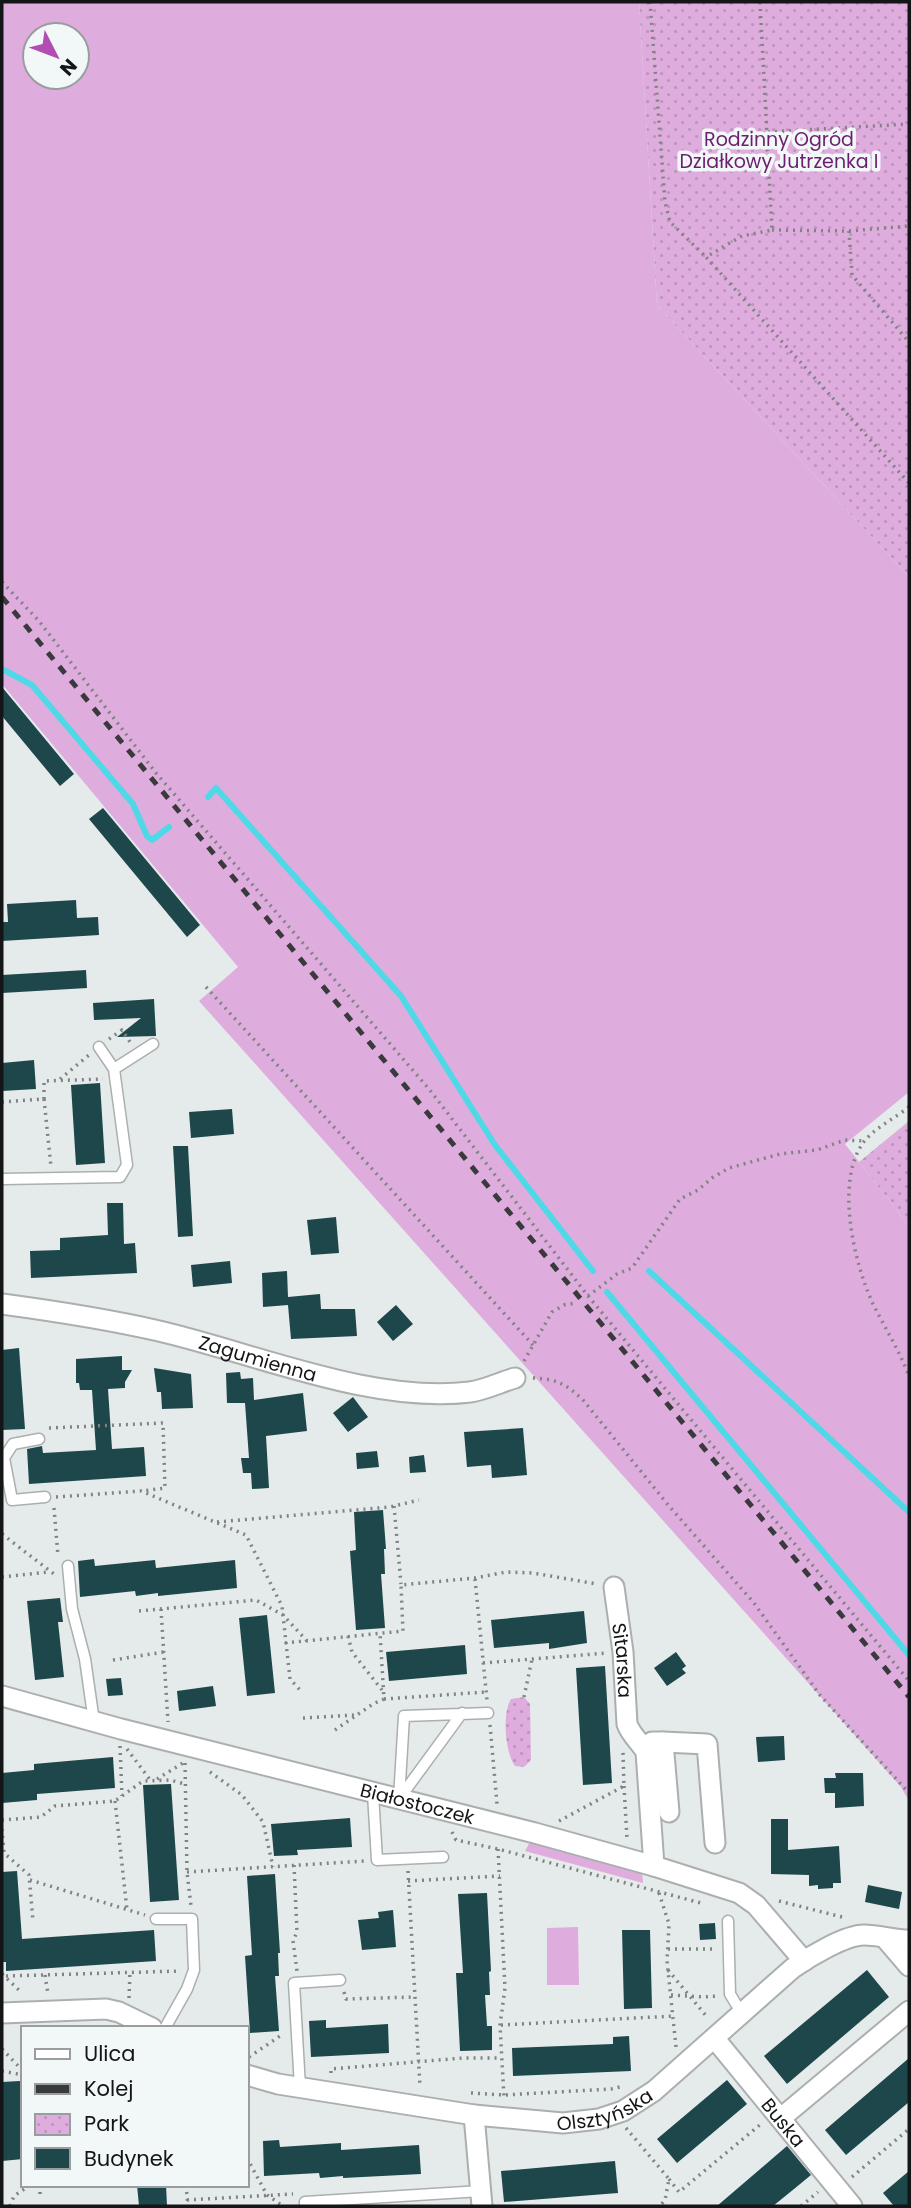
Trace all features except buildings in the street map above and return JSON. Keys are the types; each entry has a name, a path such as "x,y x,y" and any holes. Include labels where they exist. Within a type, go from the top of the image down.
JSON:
{"street":[{"name":"Zagumienna","path":"2,1304 80,1315 159,1331 308,1372 393,1389 430,1394 472,1391 515,1378"},
{"name":"Sitarska","path":"614,1587 623,1652 627,1724 646,1752 654,1866"},
{"name":"Białostoczek","path":"2,1696 180,1749 535,1833 739,1893 756,1905 804,1961"},
{"path":"636,1738 707,1744 715,1843"},
{"path":"663,1742 669,1812"},
{"name":"Olsztyńska","path":"248,2075 269,2082 474,2115 564,2123 599,2119 615,2114 646,2097 804,1961 855,1936 909,1941"},
{"path":"881,1937 909,1966"},
{"path":"2,2013 106,2009 119,2012 148,2026"},
{"path":"778,2115 909,2011"},
{"name":"Buska","path":"718,2036 852,2206"},
{"path":"474,2115 482,2199"}],"lane":[{"path":"115,1074 153,1044"},
{"path":"2,1180 120,1177 124,1172 127,1165 115,1074 99,1047"},
{"path":"38,1434 13,1444 4,1458 12,1500 45,1497"},
{"path":"68,1566 72,1609 85,1658 94,1722"},
{"path":"400,1799 462,1713"},
{"path":"400,1799 404,1716 488,1713"},
{"path":"373,1794 377,1860 443,1857"},
{"path":"156,1919 192,1919 194,1970 187,1989 166,2026"},
{"path":"728,1921 730,1994 742,2014"},
{"path":"300,2087 294,1983 340,1980"},
{"path":"305,2206 305,2202 482,2199"}],"path":[{"path":"650,2 665,202 670,222 706,257 909,483"},
{"path":"760,2 772,230"},
{"path":"767,132 909,124"},
{"path":"706,257 742,236 772,230 849,231 909,226"},
{"path":"849,231 852,275 909,342"},
{"path":"2,582 39,621 156,773 429,1089 588,1296 909,1681"},
{"path":"206,987 533,1345 552,1312 564,1305 576,1303"},
{"path":"52,1178 44,1081 115,1074"},
{"path":"2,1102 44,1099"},
{"path":"909,1107 864,1141 853,1160 848,1182 857,1253 873,1302 909,1376"},
{"path":"588,1296 617,1274 632,1268 680,1199 729,1168 780,1154 817,1150 845,1140 864,1141"},
{"path":"515,1378 545,1379 567,1385 583,1400 669,1506 754,1603 819,1694 909,1793"},
{"path":"2,1534 61,1579 52,1497 165,1488 163,1423 38,1434"},
{"path":"141,1491 246,1535 282,1606 290,1679 299,1690"},
{"path":"215,1522 394,1506 419,1500"},
{"path":"285,1643 403,1630 394,1506"},
{"path":"2,1577 50,1571"},
{"path":"401,1585 475,1578 506,1572 533,1573 614,1587"},
{"path":"139,1611 256,1600 283,1615 307,1641"},
{"path":"161,1609 164,1652 185,1784 187,1872 192,1919"},
{"path":"380,1633 384,1699"},
{"path":"348,1636 352,1652 383,1692"},
{"path":"113,1660 164,1652"},
{"path":"483,1663 623,1652"},
{"path":"524,1698 532,1659"},
{"path":"335,1730 384,1699 486,1692"},
{"path":"303,1718 358,1714"},
{"path":"628,1859 622,1742 636,1738"},
{"path":"122,1796 121,1741 153,1781"},
{"path":"153,1781 180,1749"},
{"path":"204,1768 242,1795 263,1822 273,1867"},
{"path":"2,1820 41,1817 55,1806 115,1801 144,1781 170,1780 185,1784"},
{"path":"535,1833 624,1786"},
{"path":"115,1801 127,1910"},
{"path":"440,1809 456,1840 722,1908 727,1913 728,1921"},
{"path":"2,1829 4,1853 29,1875 33,1921"},
{"path":"498,1849 505,1988 500,2025 506,2118"},
{"path":"407,1859 422,2107"},
{"path":"187,1872 377,1860"},
{"path":"294,1865 297,1932 293,1941 298,1982"},
{"path":"408,1881 500,1876"},
{"path":"30,1880 156,1919"},
{"path":"659,1892 669,1924 668,1970 678,2070"},
{"path":"739,1893 856,1921 881,1937"},
{"path":"667,1949 728,1950"},
{"path":"6,1976 194,1970"},
{"path":"668,1970 718,2036"},
{"path":"340,1980 346,1999 415,1997"},
{"path":"671,1995 690,1997 730,1994"},
{"path":"500,2025 674,2017"},
{"path":"248,2057 297,2025"},
{"path":"2,2049 21,2071"},
{"path":"333,2092 331,2069 501,2058"},
{"path":"2,2071 21,2073"},
{"path":"464,2093 504,2095 611,2089 635,2084"},
{"path":"615,2114 679,2192 778,2115"},
{"path":"837,2189 909,2129"},
{"path":"248,2160 267,2195 283,2206"},
{"path":"660,2206 665,2200 668,2179"},
{"path":"10,2206 14,2196 27,2187"},
{"path":"40,2187 40,2195"},
{"path":"186,2187 188,2206"},
{"path":"187,2200 303,2193"}],"green space":[{"path":"2,2 639,2 657,305 909,577 909,1092 845,1144 909,1226 909,1801 901,1787 199,1001 238,967 2,684"},
{"name":"Rodzinny Ogród Działkowy Jutrzenka I","path":"639,2 909,2 909,577 657,305"},
{"path":"909,1121 909,1226 859,1162"},
{"path":"524,1697 530,1704 531,1760 524,1767 515,1766 509,1752 506,1714 511,1699"},
{"path":"530,1842 642,1872 643,1883 525,1851"},
{"path":"578,1927 579,1985 547,1985 547,1928"}],"waterway":[{"path":"2,669 32,685 133,804 147,836 152,840 169,827"},
{"path":"208,797 216,788 401,996 495,1145 593,1271"},
{"path":"649,1271 909,1512"},
{"path":"607,1292 909,1655"}],"railway":[{"path":"2,597 909,1697"}]}
